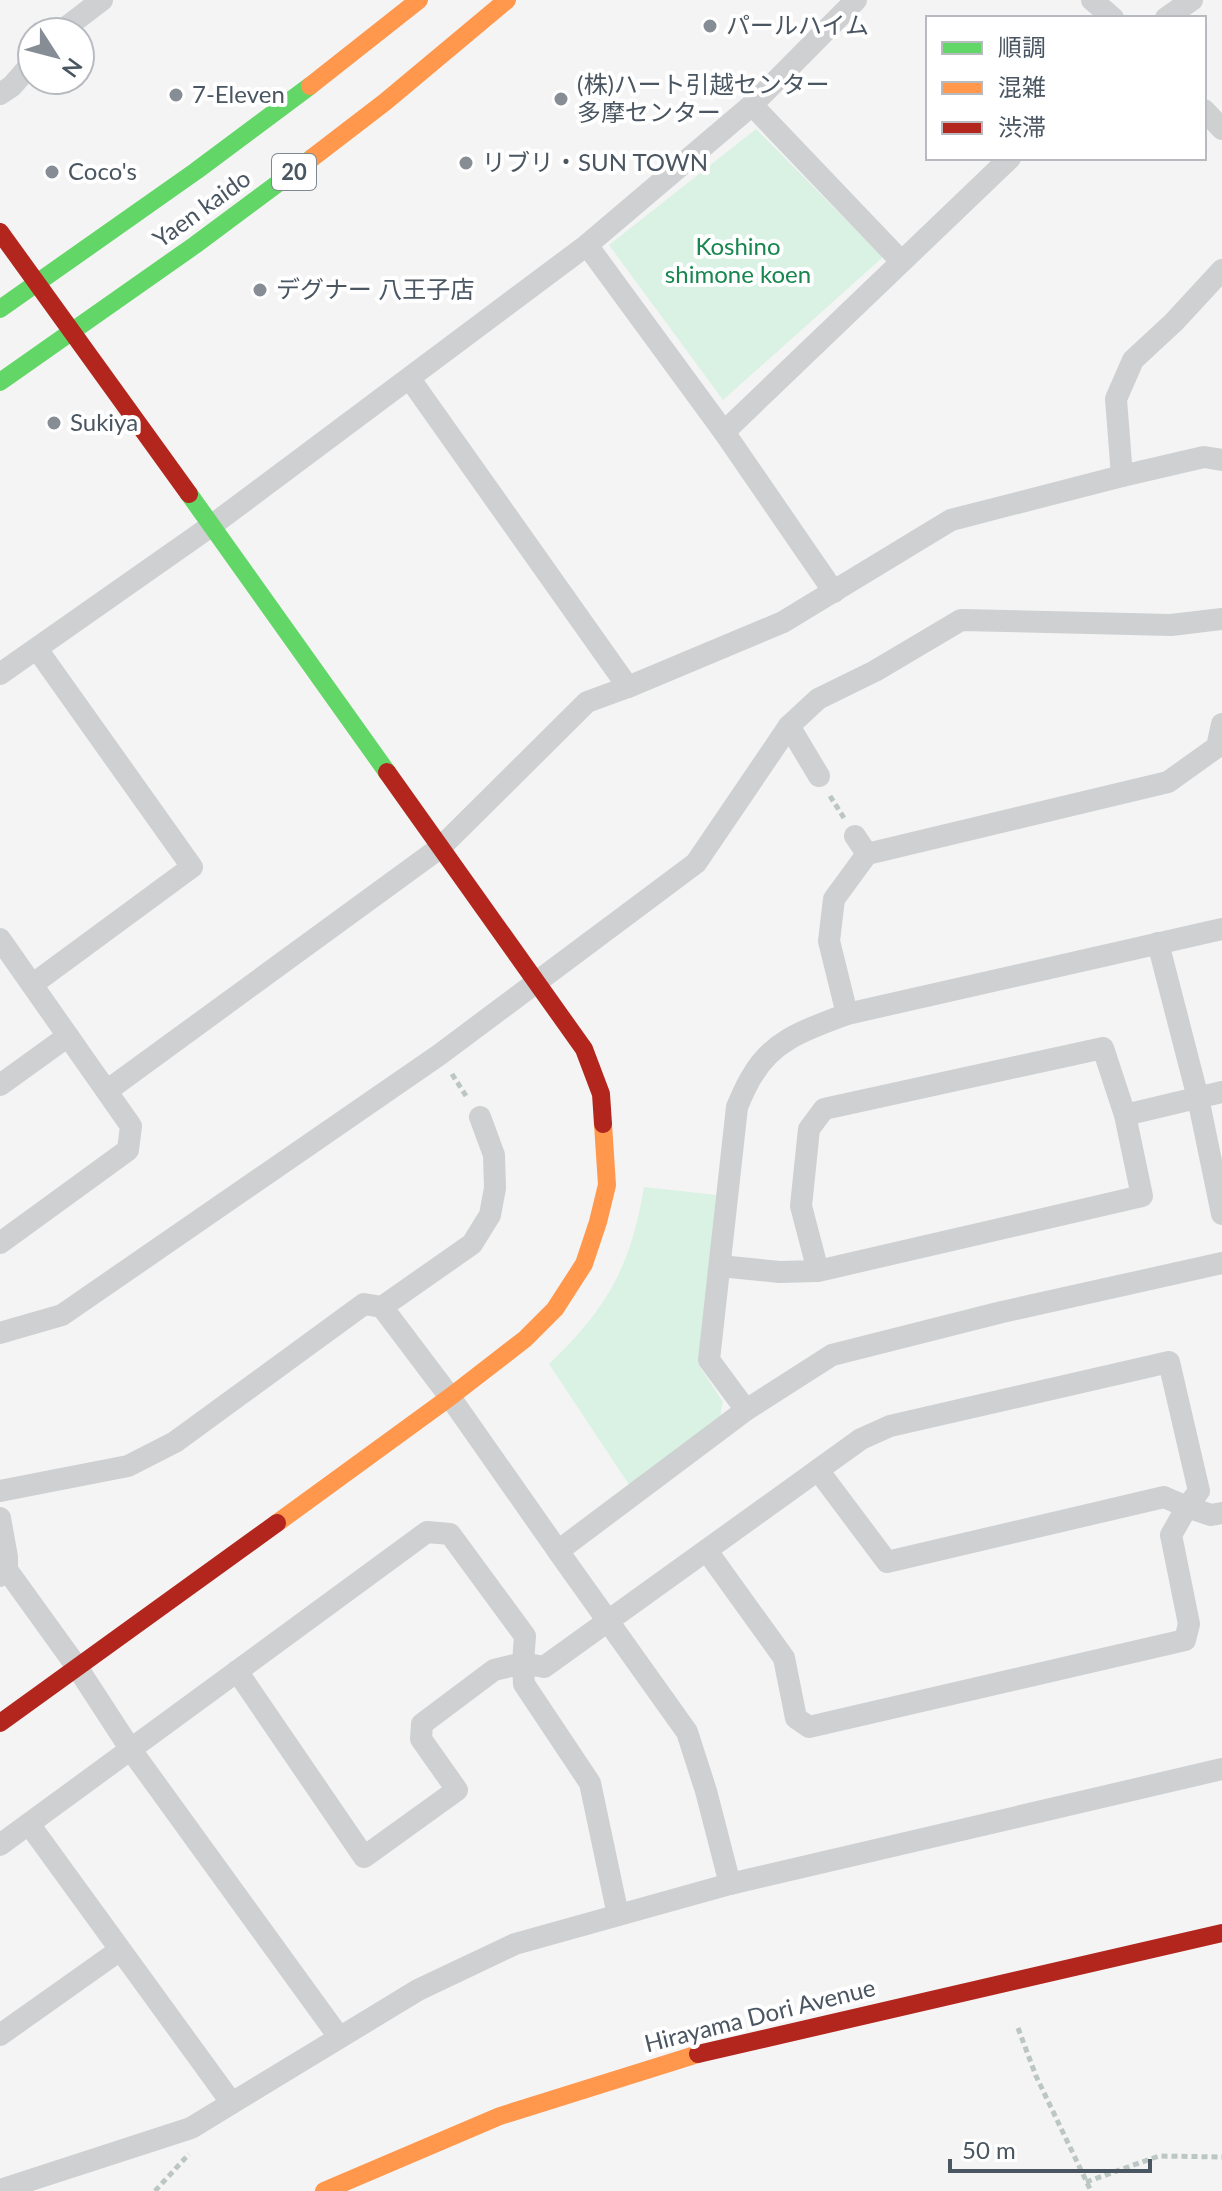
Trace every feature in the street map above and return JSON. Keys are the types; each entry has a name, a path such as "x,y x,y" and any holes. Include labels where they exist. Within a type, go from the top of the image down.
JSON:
{"main road":[{"name":"Yaen kaido","path":"36,282 208,162 419,0"},
{"name":"Yaen kaido","path":"71,331 283,180 430,66 507,0"},
{"path":"0,232 584,1049 601,1094 607,1185 584,1264 555,1309 525,1339 450,1397 0,1723"},
{"name":"20","path":"0,309 36,282"},
{"name":"20","path":"0,382 71,331"},
{"name":"Hirayama Dori Avenue","path":"324,2191 500,2116 684,2057 1222,1933"}],"street":[{"path":"81,16 102,0"},
{"path":"0,674 211,526 587,245 752,105 856,0"},
{"path":"1092,0 1111,16"},
{"path":"1169,16 1192,0"},
{"path":"0,94 16,81"},
{"path":"752,105 901,261"},
{"path":"1206,112 1222,129"},
{"path":"724,432 1008,160"},
{"path":"587,245 724,432 834,592"},
{"path":"1122,476 1116,399 1133,360 1174,322 1222,270"},
{"path":"410,379 628,687"},
{"path":"108,1090 441,847 587,702 783,622 951,520 1204,457 1222,460"},
{"path":"0,1333 62,1315 439,1055 696,863 789,726 818,699 875,671 961,620 1171,625 1222,623"},
{"path":"33,984 192,867 37,649"},
{"path":"847,1014 829,941 834,899 861,845 1168,782 1220,748 1222,724"},
{"path":"789,726 819,776"},
{"path":"746,1410 709,1360 737,1107 754,1072 772,1050 793,1035 847,1014 1222,929"},
{"path":"0,939 131,1126 128,1150 0,1243"},
{"path":"1158,943 1198,1098 1222,1214"},
{"path":"0,1085 68,1036"},
{"path":"720,1266 780,1272 818,1271 1142,1196 1125,1115 1103,1048 824,1109 809,1129 801,1206 818,1271"},
{"path":"1125,1115 1222,1092"},
{"path":"382,1307 472,1244 490,1215 495,1188 494,1155 480,1117"},
{"path":"558,1551 746,1410 832,1355 1002,1312 1222,1263"},
{"path":"0,1491 128,1466 175,1442 364,1304 382,1307 450,1397 687,1732 730,1884"},
{"path":"237,1671 364,1857 457,1790 421,1739 422,1724 494,1670 523,1663 544,1667 861,1439 890,1426 1169,1362 1199,1491 1171,1535 1189,1624 1185,1640 809,1727 796,1718 784,1658 707,1551"},
{"path":"818,1470 887,1562 1164,1497 1211,1515 1222,1513"},
{"path":"0,1518 7,1557 3,1573 77,1667 131,1750 339,2037"},
{"path":"0,1845 427,1532 450,1534 525,1636 524,1684 590,1783 618,1915"},
{"path":"0,2190 191,2128 418,1990 515,1944 730,1884 1222,1769"},
{"path":"29,1824 231,2102"},
{"path":"0,2035 120,1950"}],"path":[{"path":"819,776 861,845"},
{"path":"439,1055 480,1117"},
{"path":"1018,2028 1036,2076 1091,2191"},
{"path":"155,2191 193,2150"},
{"path":"1086,2182 1159,2156 1222,2157"}],"green space":[{"name":"Koshino shimone koen","path":"756,129 883,257 723,400 609,245"},
{"path":"644,1187 716,1195 700,1367 723,1402 719,1422 630,1486 549,1364 586,1324 613,1284 632,1240"}],"traffic: fast":[{"path":"0,309 196,171 310,86"},
{"path":"0,382 195,245 312,158"},
{"path":"189,494 387,772"}],"traffic: slow":[{"path":"310,86 419,0"},
{"path":"312,158 385,102 507,0"},
{"path":"277,1523 450,1397 525,1339 555,1309 584,1264 598,1222 607,1185 603,1124"},
{"path":"324,2191 500,2116 698,2054"}],"traffic: jam":[{"path":"0,232 189,494"},
{"path":"387,772 584,1049 601,1094 603,1124"},
{"path":"0,1723 277,1523"},
{"path":"698,2054 1222,1933"}],"place":[{"name":"パールハイム","path":"710,26"},
{"name":"7-Eleven","path":"176,95"},
{"name":"(株)ハート引越センター 多摩センター","path":"561,99"},
{"name":"リブリ・SUN TOWN","path":"466,163"},
{"name":"Coco's","path":"52,172"},
{"name":"デグナー 八王子店","path":"260,290"},
{"name":"Sukiya","path":"54,423"}]}
